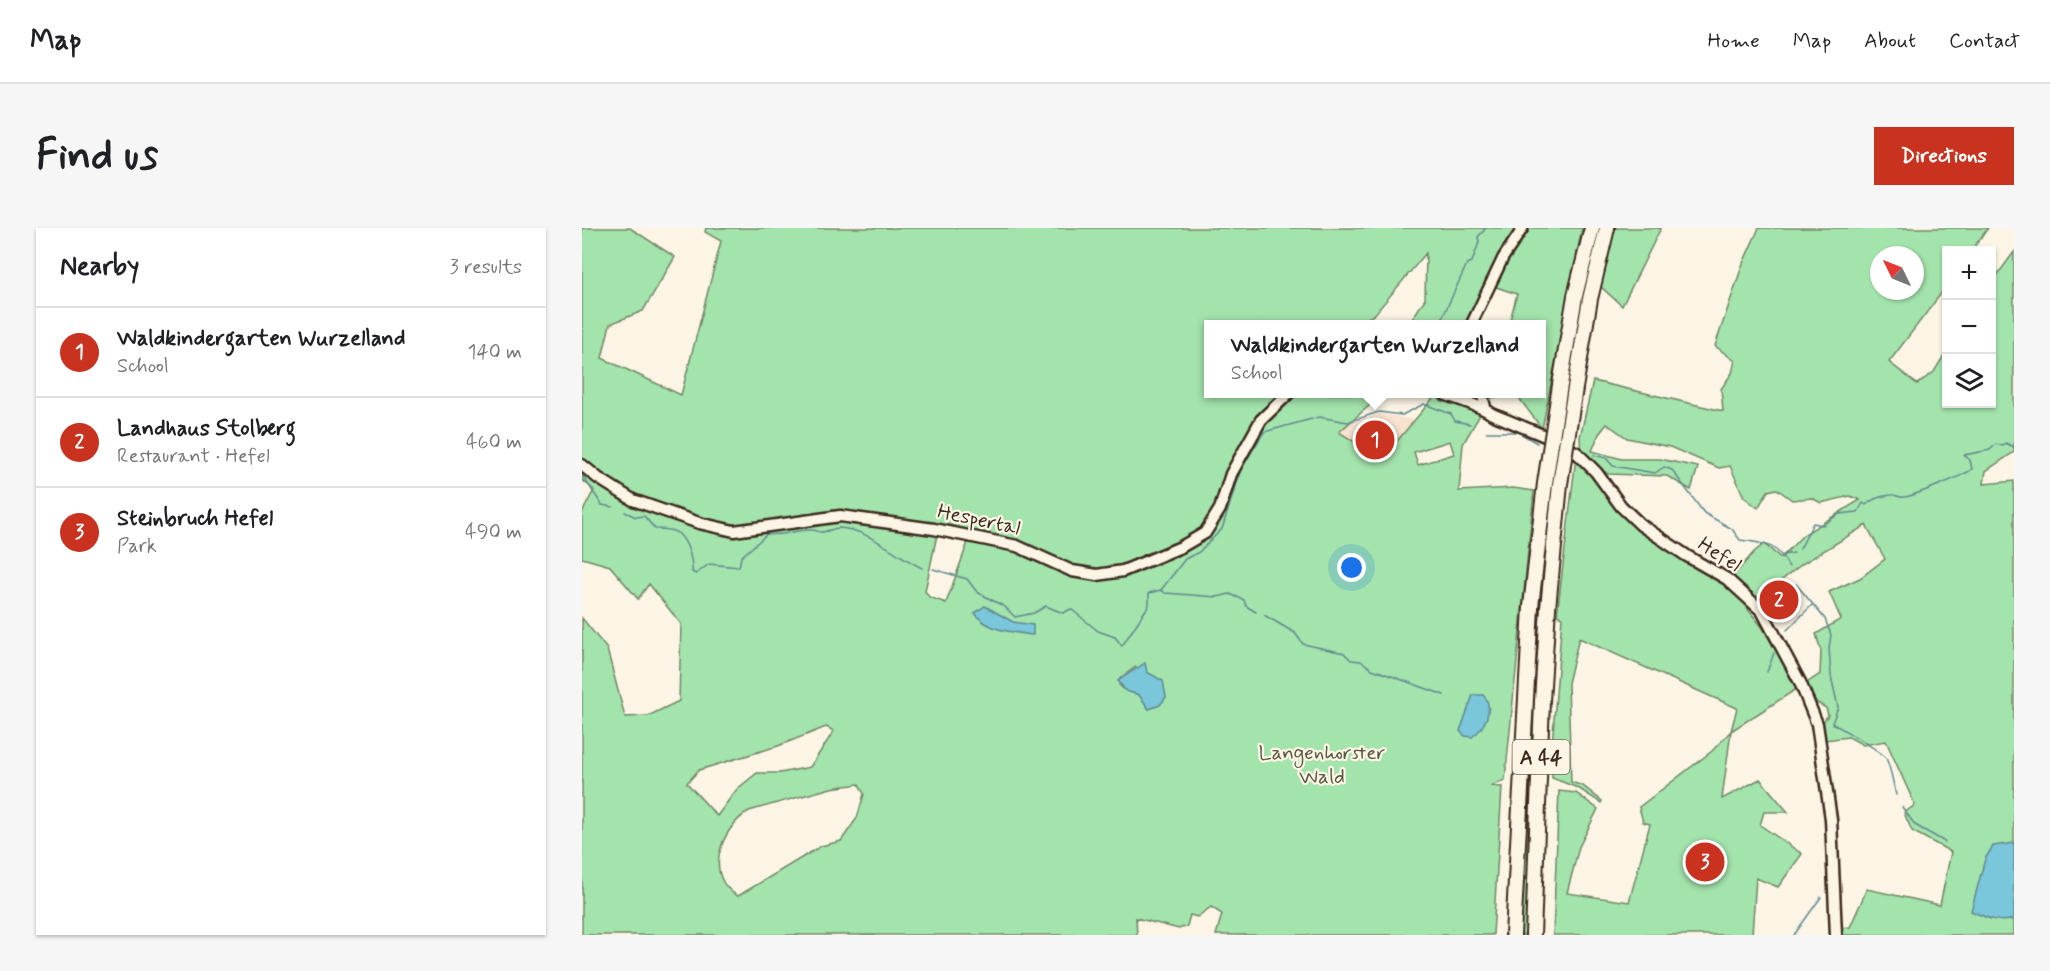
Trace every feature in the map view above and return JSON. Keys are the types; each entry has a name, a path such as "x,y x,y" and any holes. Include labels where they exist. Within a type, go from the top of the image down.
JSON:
{"highway":[{"name":"A 44","path":"1514,935 1531,607 1545,483 1560,385 1575,296 1592,228"},
{"name":"A 44","path":"1533,935 1542,701 1560,484 1590,299 1607,228"}],"main road":[{"name":"Hespertal","path":"582,465 633,500 699,523 734,531 840,516 934,528 1017,546 1072,571 1097,575 1123,572 1181,548 1205,533 1220,509 1231,474 1261,420 1281,398"},
{"path":"1455,398 1474,407 1486,409"},
{"name":"Hefel","path":"1486,409 1492,414 1545,436 1577,453 1596,472 1621,506 1641,525 1727,579 1754,601 1766,616 1800,682 1817,724 1831,819 1836,935"}],"street":[{"path":"1473,320 1503,258 1523,228"},
{"path":"1483,398 1486,409"}],"shaded area":[{"path":"1381,414 1417,420 1392,447 1370,452 1339,432 1351,422"}],"green space":[{"name":"Langenhorster Wald","path":"582,228 630,228 675,257 643,311 610,324 602,358 681,395 721,241 705,232 706,228 1582,228 1542,429 1519,398 1546,398 1546,320 1510,320 1517,294 1493,286 1477,320 1412,320 1425,299 1426,253 1374,315 1363,320 1204,320 1204,398 1369,398 1369,406 1339,432 1370,452 1392,447 1433,398 1492,398 1489,399 1463,444 1459,491 1513,488 1534,491 1505,780 1491,786 1502,787 1493,935 1216,935 1222,914 1211,907 1197,917 1190,915 1187,926 1179,929 1136,918 1137,935 582,935 582,618 607,649 625,717 648,716 679,701 681,624 649,584 638,599 610,566 582,558 582,513 594,490 582,480","holes":["1450,441 1454,454 1418,465 1414,452","937,535 968,542 946,603 929,597 925,591","1136,667 1163,682 1149,709 1139,694 1126,691 1119,685 1120,678","826,727 834,731 810,767 780,773 757,773 737,789 717,816 687,783 699,770 778,746","859,784 864,794 857,818 841,841 821,846 738,896 727,888 718,866 720,853 730,829 739,819 749,811 831,788"]},
{"path":"1615,228 1661,228 1622,306 1600,286"},
{"path":"1759,228 1988,228 1975,246 1942,246 1942,292 1889,362 1917,384 1934,372 1942,359 1942,408 1996,408 1996,277 2014,252 2014,452 1986,471 1984,484 2014,481 2014,935 1829,935 1830,929 1850,927 1867,889 1940,905 1951,852 1912,831 1904,813 1915,805 1886,741 1863,745 1849,737 1825,740 1823,722 1828,715 1826,708 1817,703 1805,684 1820,674 1821,651 1816,634 1841,619 1829,592 1860,578 1885,559 1866,525 1802,564 1747,608 1763,628 1798,688 1731,731 1737,708 1579,638 1568,683 1571,782 1583,786 1602,801 1601,803 1578,788 1552,778 1552,746 1562,617 1557,615 1576,457 1621,506 1729,581 1764,544 1781,558 1803,535 1860,500 1850,496 1821,503 1812,498 1792,500 1777,489 1768,491 1758,508 1744,497 1730,466 1719,468 1670,447 1627,438 1607,424 1599,434 1592,451 1622,459 1660,459 1698,467 1691,490 1667,476 1608,474 1581,453 1580,437 1593,381 1723,411 1721,389 1732,373 1735,361 1715,346 1743,263"},
{"path":"1731,731 1722,799 1760,779 1788,812 1764,812 1760,825 1802,854 1778,887 1756,878 1752,935 1553,935 1559,791 1576,793 1598,809 1579,847 1567,893 1629,902 1650,824 1643,822 1639,807 1712,751"},
{"path":"1533,793 1527,935 1520,935 1526,794"}],"water":[{"path":"985,606 1013,622 1033,625 1033,635 1001,630 986,624 975,613"},
{"path":"1145,663 1147,672 1163,681 1166,697 1160,705 1149,709 1139,695 1126,691 1118,681"},
{"path":"1473,695 1483,695 1487,700 1488,711 1481,728 1472,737 1465,736 1460,731"},
{"path":"2014,843 2014,919 1997,920 1971,911 1985,859 1993,846"}],"waterway":[{"path":"1441,320 1467,264 1472,262 1479,242 1478,237 1486,228"},
{"path":"933,569 967,579 977,592 1005,607 1015,617 1034,613 1046,606 1063,613 1071,609 1098,631 1115,637 1122,646 1149,605 1149,593 1161,590 1185,559 1199,552 1222,529 1241,469 1264,432 1319,417 1348,422 1379,412 1402,415 1424,404 1451,414 1455,421 1470,424"},
{"path":"1486,432 1518,432 1537,443"},
{"path":"1800,549 1813,523 1823,525 1839,514 1858,512 1863,503 1866,505 1881,497 1893,495 1909,496 1968,472 1972,469 1970,460 1964,455 1990,450 1996,444 2003,446 2005,443 2014,447"},
{"path":"1594,455 1606,458 1613,466 1655,473 1664,467 1672,470 1704,513 1732,529 1740,540 1764,544 1775,549 1789,567"},
{"path":"582,475 602,505 613,507"},
{"path":"625,512 636,517 644,516 655,529 677,532 685,542 692,563 692,572 696,574 709,564 739,567 741,557 767,534 806,530 823,532 839,528 861,533 922,568"},
{"path":"1783,555 1794,553"},
{"path":"1796,584 1825,619 1831,635 1829,648 1831,676 1838,707 1832,723 1886,758 1896,795"},
{"path":"1161,590 1165,593 1217,597 1230,594 1244,600 1246,606 1256,612"},
{"path":"1787,630 1812,605"},
{"path":"1264,615 1295,633 1303,644 1344,653 1351,660 1361,661 1372,669 1444,695"},
{"path":"1767,672 1774,653"},
{"path":"1902,807 1915,825 1945,842"},
{"path":"1794,935 1821,897"}],"place":[{"name":"Waldkindergarten Wurzelland","path":"1375,440"},
{"name":"Landhaus Stolberg","path":"1779,600"},
{"name":"Steinbruch Hefel","path":"1705,862"}]}
